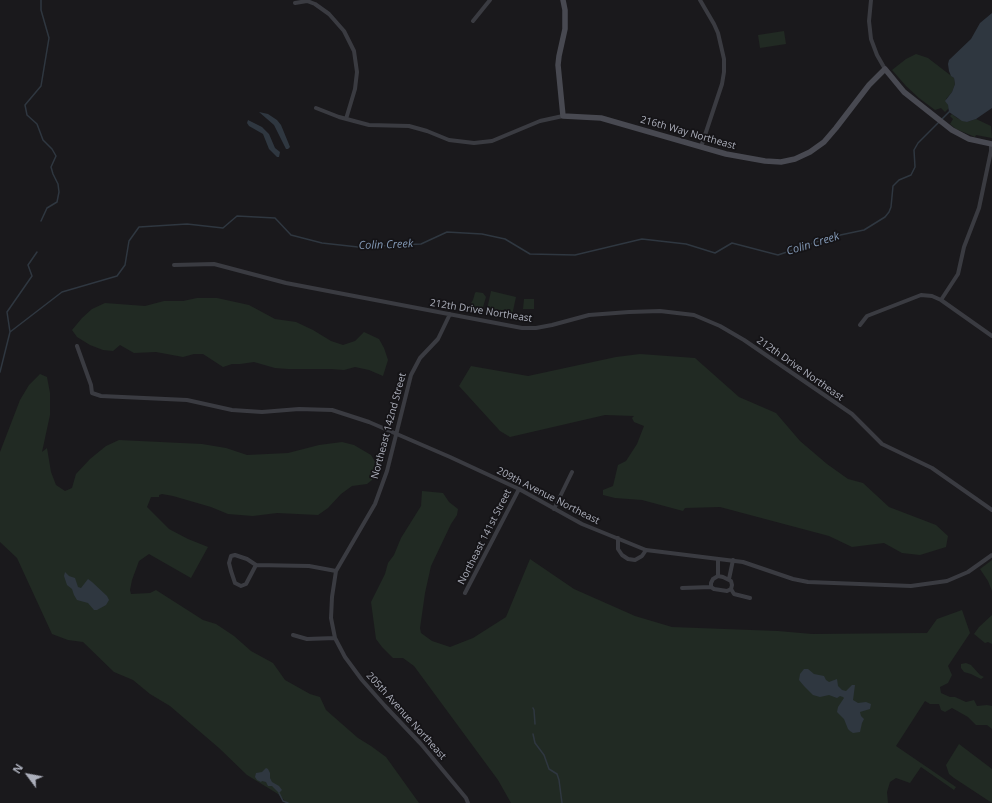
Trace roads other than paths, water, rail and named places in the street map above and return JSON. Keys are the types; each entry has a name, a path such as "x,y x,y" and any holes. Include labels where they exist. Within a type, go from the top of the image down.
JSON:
{"street":[{"path":"473,21 490,0"},
{"path":"563,116 558,65 564,29 564,0"},
{"path":"700,0 716,28 720,38 724,59 722,84 701,147"},
{"path":"871,0 869,10 871,36 877,55 885,69 904,92 945,124 964,136 975,141 991,144 991,151 979,208 964,247 958,274 941,300"},
{"path":"295,3 306,1 315,4 330,14 344,31 354,51 357,72 355,89 346,119"},
{"name":"216th Way Northeast","path":"316,108 346,119 369,125 409,126 428,131 449,140 474,143 492,141 540,121 563,116 601,118 701,147 747,158 781,162 795,159 810,152 826,140 865,89 885,69"},
{"name":"212th Drive Northeast","path":"174,265 214,264 286,283 522,328 552,326 590,315 613,313 660,311 694,315 720,326 744,340 852,414 882,444 932,468 992,510"},
{"path":"860,325 867,316 921,296 932,296 941,300 992,336"},
{"name":"Northeast 142nd Street","path":"334,638 331,618 332,597 336,572 375,504 387,471 411,375 420,358 438,339 450,314"},
{"name":"209th Avenue Northeast","path":"77,346 91,385 92,393 101,396 187,400 232,410 262,412 299,409 332,410 369,422 519,488 582,524 646,550 743,562 808,582 911,586 947,581 968,572 992,555"},
{"path":"554,509 572,472"},
{"name":"Northeast 141st Street","path":"465,593 519,488"},
{"path":"618,538 618,549 622,555 628,559 635,560 642,556 646,550"},
{"path":"256,565 246,584 241,586 236,583 229,563 231,556 235,556 247,559 256,565 309,566 336,572"},
{"path":"718,559 718,576"},
{"path":"732,560 729,579 732,585 731,590 734,594 750,598"},
{"path":"711,587 713,579 718,576 729,579"},
{"path":"682,588 711,587 714,589 727,591 731,590"},
{"path":"293,635 306,639 334,638"},
{"name":"205th Avenue Northeast","path":"334,638 345,657 362,680 421,744 466,798 468,803"}],"waterway":[{"path":"41,0 41,10 49,38 41,86 25,105 27,115 37,124 43,140 52,149 56,156 51,167 58,184 59,192 57,202 47,208 41,221"},
{"name":"Colin Creek","path":"941,120 950,111"},
{"name":"Colin Creek","path":"10,332 62,292 117,276 125,265 129,241 139,227 187,224 223,228 237,216 275,218 291,235 322,243 358,247 421,244 447,232 482,234 505,239 530,254 575,255 642,239 686,244 715,253 732,243 778,255 831,237 864,230 885,217 891,207 893,186 899,180 911,175 915,167 914,150 918,143 939,122"},
{"path":"0,372 10,332 7,312 32,276 28,265 37,252"},
{"path":"533,708 535,724"},
{"path":"533,734 535,743 544,755 549,769 557,774 562,803"},
{"path":"279,793 283,801 288,803"}]}
